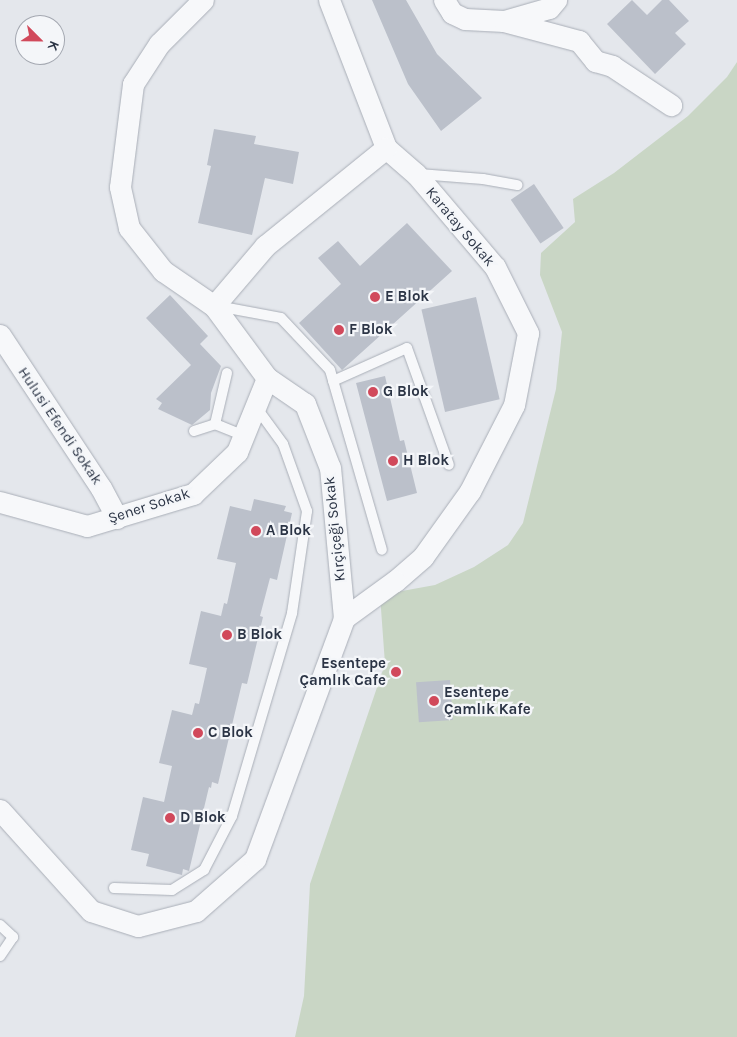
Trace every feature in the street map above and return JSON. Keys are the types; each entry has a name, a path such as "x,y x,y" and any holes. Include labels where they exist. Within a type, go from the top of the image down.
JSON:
{"street":[{"name":"Kırçiçeği Sokak","path":"0,810 91,912 138,926 196,911 255,859 344,618 330,468 305,404 267,378 214,306 163,271 130,228 120,187 133,84 159,44 203,0"},
{"name":"Karatay Sokak","path":"329,0 386,148 416,174 495,267 528,333 514,405 470,491 423,557 395,581 344,618"},
{"path":"444,0 452,12 465,19 504,21 579,41 595,61 612,66 671,105"},
{"path":"504,21 549,8 556,0"},
{"path":"214,306 265,246 386,148"},
{"name":"Hulusi Efendi Sokak","path":"0,335 101,488 118,518"},
{"name":"Şener Sokak","path":"0,502 87,526 193,494 237,452 267,378"},
{"path":"0,828 22,835"}],"lane":[{"path":"416,174 483,179 517,185"},
{"path":"214,306 281,318 330,370 382,550"},
{"path":"333,381 407,348 449,465"},
{"path":"216,424 227,373"},
{"path":"114,888 172,890 204,870 232,816 292,613 307,511 283,444 256,406"},
{"path":"194,431 216,424 244,436"},
{"path":"0,925 13,937 0,956"}],"green space":[{"path":"737,62 737,1037 295,1037 304,996 310,884 385,664 380,595 435,585 474,567 508,545 523,523 556,389 562,332 540,275 541,253 575,222 573,199 614,173 688,116 727,77"}],"building":[{"path":"372,0 406,0 437,54 482,98 441,131 408,84"},
{"path":"632,0 647,15 662,0 669,0 689,21 675,33 686,44 655,74 607,24"},
{"path":"214,129 256,136 254,144 299,152 293,184 265,178 252,235 198,223 211,166 207,165"},
{"path":"534,184 564,228 540,244 511,200"},
{"path":"407,223 452,271 342,370 299,323 341,284 318,258 338,241 360,266"},
{"path":"170,295 208,336 200,344 221,366 211,393 210,410 192,425 158,409 162,403 156,399 191,365 146,318"},
{"path":"476,297 500,399 445,412 421,310"},
{"path":"385,376 400,441 404,440 417,493 387,501 356,383"},
{"path":"254,499 286,506 284,511 292,513 277,580 270,578 260,616 263,617 247,684 242,683 218,784 212,782 211,788 209,787 189,871 183,869 182,875 146,866 149,854 131,850 143,797 164,802 172,766 159,763 172,710 192,715 195,703 199,704 207,668 189,664 201,611 221,616 224,603 227,604 236,563 217,559 230,506 251,511"},
{"name":"Esentepe Çamlık Kafe","path":"450,680 453,720 419,722 416,682"}],"place":[{"name":"E Blok","path":"375,297"},
{"name":"F Blok","path":"339,330"},
{"name":"G Blok","path":"373,392"},
{"name":"H Blok","path":"393,461"},
{"name":"A Blok","path":"256,531"},
{"name":"B Blok","path":"227,635"},
{"name":"Esentepe Çamlık Cafe","path":"396,672"},
{"name":"Esentepe Çamlık Kafe","path":"434,701"},
{"name":"C Blok","path":"198,733"},
{"name":"D Blok","path":"170,818"}]}
